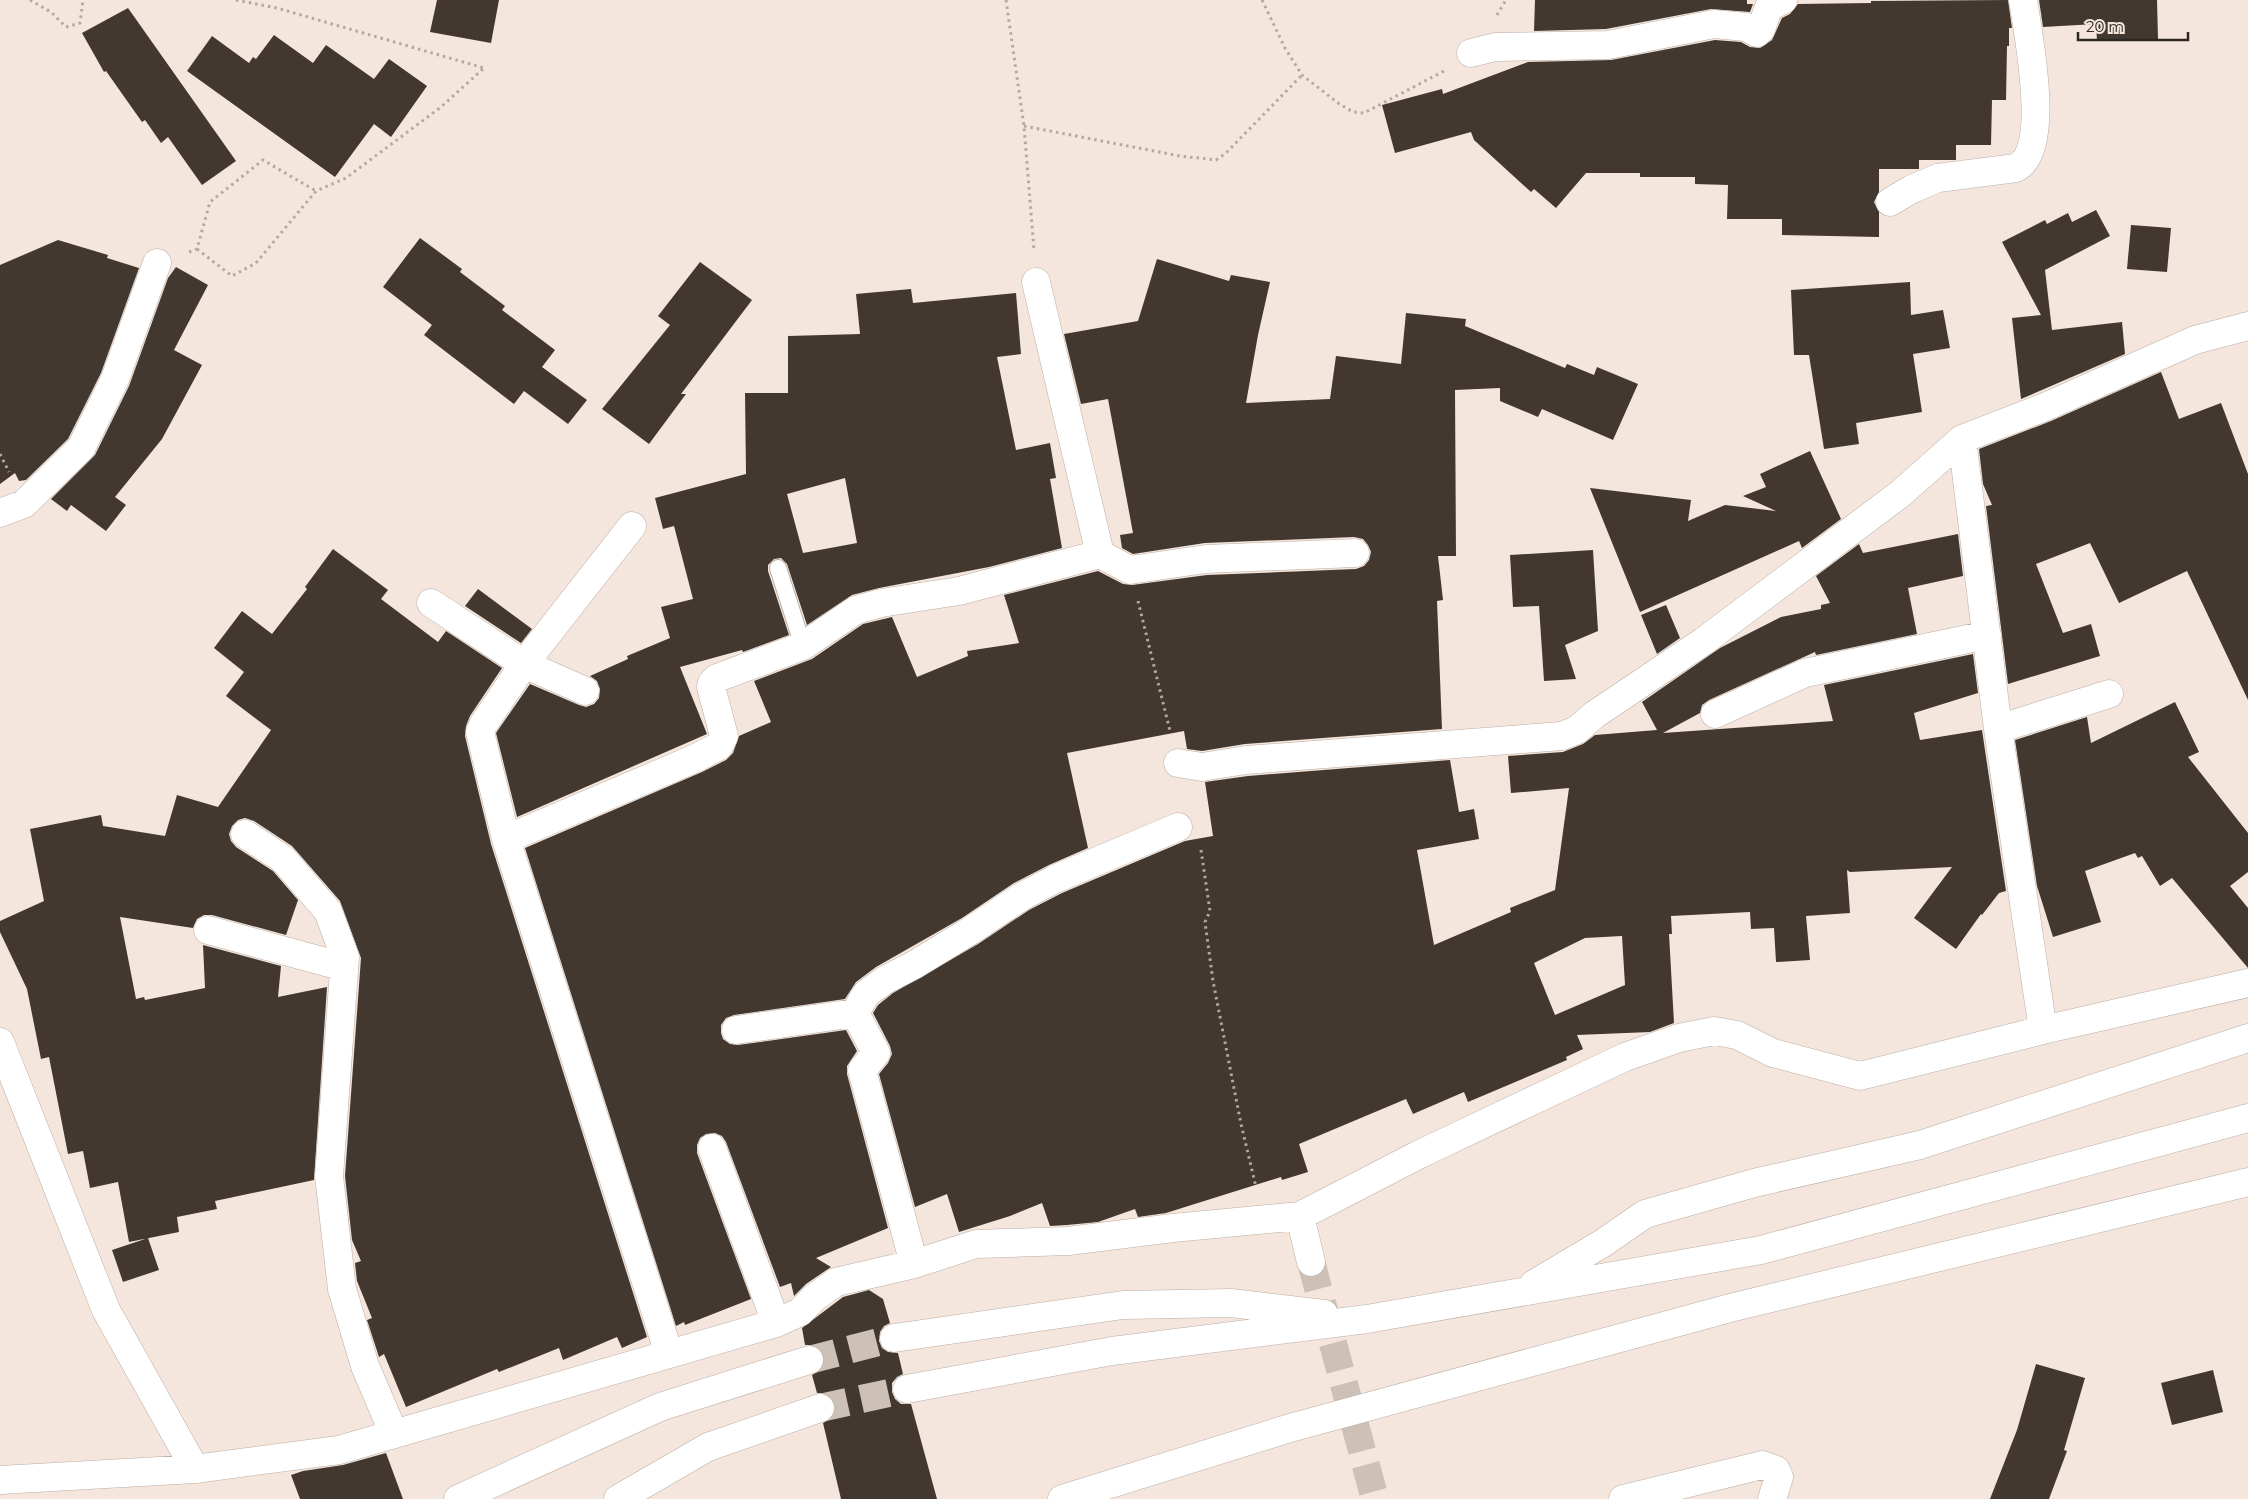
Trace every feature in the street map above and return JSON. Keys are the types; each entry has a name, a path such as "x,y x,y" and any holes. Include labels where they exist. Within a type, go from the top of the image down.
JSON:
{"main road":[{"path":"1471,53 1495,47 1608,45 1714,12 1757,33 1762,29 1769,6 1783,0"},
{"path":"1890,202 1912,188 1938,178 2016,168 2023,164 2027,158 2034,129 2036,90 2023,0"},
{"path":"0,513 24,504 81,448 115,379 157,263"},
{"path":"1036,282 1100,554"},
{"path":"1178,763 1202,767 1246,760 1562,736 1577,730 1594,715 1704,641 1884,505 1962,439 2046,407 2195,340 2248,326"},
{"path":"1962,439 1998,729 2043,1030"},
{"path":"632,526 524,664 480,732 506,839 670,1354"},
{"path":"506,839 720,746 724,736 712,694 712,683 725,674 803,646 856,610 881,603 959,591 1100,554 1130,570 1206,559 1355,553"},
{"path":"431,603 524,664 585,690"},
{"path":"1714,714 1805,673 1986,635"},
{"path":"1998,729 2109,694"},
{"path":"855,1013 866,994 872,989 970,931 1021,897 1055,879 1178,827"},
{"path":"245,834 283,859 328,911 345,957 329,1176 342,1289 365,1366 394,1434"},
{"path":"208,930 344,967"},
{"path":"0,1480 195,1469 340,1450 776,1323 800,1312 815,1297 836,1282 914,1264 976,1244 1068,1241 1173,1228 1300,1216 1420,1154 1625,1057 1679,1038 1714,1031 1736,1035 1773,1053 1860,1076 2043,1030 2248,983"},
{"path":"736,1030 855,1013"},
{"path":"855,1013 876,1053 862,1070 914,1264"},
{"path":"1520,1292 1603,1243 1645,1214 1754,1183 1920,1145 2248,1038"},
{"path":"0,1042 106,1310 195,1469"},
{"path":"907,1390 1112,1351 1367,1319 1761,1250 2248,1118"},
{"path":"712,1148 776,1323"},
{"path":"1062,1499 1121,1490 1290,1428 1730,1308 2248,1182"},
{"path":"1300,1216 1311,1262"},
{"path":"894,1338 1123,1305 1231,1303 1367,1319"},
{"path":"458,1499 660,1407 809,1360"},
{"path":"618,1499 708,1447 820,1408"},
{"path":"1624,1499 1762,1465 1776,1470 1779,1477 1772,1499"}],"lane":[{"path":"778,568 803,646"}],"path":[{"path":"30,0 51,12 66,27 80,23 83,0"},
{"path":"197,249 232,276 256,264 316,191 346,178 441,107 484,68 277,8 236,0"},
{"path":"1006,0 1024,126 1036,282"},
{"path":"1262,0 1284,48 1302,75 1338,103 1353,112 1364,113 1456,64 1471,53 1506,0"},
{"path":"1024,126 1180,156 1216,160 1226,153 1302,75"},
{"path":"197,249 210,202 263,160 316,191"},
{"path":"157,263 197,249"},
{"path":"1130,570 1178,763"},
{"path":"1178,827 1198,832 1210,911 1206,922 1213,981 1241,1124 1264,1220"}],"building":[{"path":"437,0 499,0 491,43 430,32"},
{"path":"1535,0 1747,0 1747,4 1753,4 1750,12 1711,9 1606,29 1534,31"},
{"path":"2008,0 2012,28 2009,28 2009,46 2007,46 2006,100 1992,100 1991,145 1956,145 1956,160 1919,160 1919,169 1879,169 1879,192 1874,202 1879,212 1879,237 1782,235 1782,219 1727,219 1728,185 1695,184 1695,177 1640,177 1640,173 1586,173 1556,208 1534,189 1531,192 1474,140 1471,132 1395,153 1382,105 1442,89 1443,94 1528,62 1611,60 1715,40 1741,42 1750,47 1760,48 1772,40 1782,18 1790,14 1798,4 1871,3 1871,1"},
{"path":"2039,0 2157,0 2158,39 2097,41 2096,24 2043,27"},
{"path":"128,8 236,161 202,185 168,137 161,143 145,120 142,122 106,71 104,72 82,33"},
{"path":"274,35 313,63 326,45 374,79 389,59 427,86 391,137 374,124 335,177 187,71 212,36 249,63 253,57 256,59"},
{"path":"2096,210 2110,236 2045,270 2052,330 2122,322 2125,354 2021,399 2012,318 2041,315 2002,242 2045,220 2047,224 2068,213 2072,222"},
{"path":"2131,225 2171,228 2167,272 2127,269"},
{"path":"420,238 462,269 460,272 505,306 502,310 555,350 542,367 587,400 568,424 524,391 514,404 424,335 432,325 383,287"},
{"path":"58,240 108,255 107,258 139,268 101,373 68,439 26,480 19,481 15,473 0,484 0,265"},
{"path":"1157,259 1229,281 1231,275 1270,282 1246,403 1330,399 1336,356 1401,364 1406,313 1466,319 1465,326 1565,368 1567,364 1594,375 1597,367 1638,384 1613,440 1542,409 1538,417 1500,401 1500,388 1455,390 1456,556 1438,556 1443,600 1437,601 1442,729 1245,744 1202,751 1187,749 1184,731 1067,753 1088,848 1014,883 962,918 876,967 856,982 845,999 734,1015 726,1018 721,1025 723,1039 730,1044 738,1045 846,1030 857,1051 847,1066 847,1074 888,1228 816,1258 831,1267 806,1284 794,1296 791,1283 780,1287 726,1142 722,1136 715,1133 706,1134 700,1138 697,1145 697,1153 751,1299 685,1325 684,1322 676,1326 525,848 726,760 733,753 739,736 771,722 754,681 812,659 863,624 892,617 917,677 968,656 967,651 1019,643 1004,595 1098,571 1123,584 1132,585 1207,575 1356,569 1364,566 1369,560 1371,552 1363,539 1354,537 1205,543 1133,554 1122,548 1120,535 1133,533 1108,399 1081,404 1064,334 1138,321"},
{"path":"700,262 752,300 681,394 686,394 649,444 602,409 670,325 658,316"},
{"path":"176,267 208,285 174,350 202,365 162,439 115,497 126,505 106,531 71,505 67,511 51,499 95,455 129,386 168,278"},
{"path":"1910,282 1911,315 1943,310 1950,348 1913,354 1922,412 1856,423 1859,444 1824,449 1809,355 1794,355 1791,290"},
{"path":"911,289 913,303 1016,293 1021,354 997,357 1016,450 1050,443 1056,478 1050,479 1062,548 989,567 852,595 807,625 787,564 781,558 774,559 768,565 768,571 789,635 743,652 742,650 680,667 707,734 517,817 496,733 530,684 586,707 594,704 599,698 600,689 597,681 590,676 628,659 627,656 670,638 661,607 693,599 674,526 663,529 655,498 746,474 745,393 788,393 788,336 860,334 856,294","holes":["845,478 857,543 803,553 787,494"]},
{"path":"2161,372 2179,419 2221,403 2248,474 2248,700 2187,571 2119,603 2090,543 2036,564 2063,633 2091,624 2100,656 2008,684 1986,506 1992,505 1983,484 1979,449 2051,421"},
{"path":"1810,451 1841,519 1802,548 1799,541 1640,612 1590,488 1691,500 1688,521 1725,505 1776,511 1743,496 1766,487 1760,474"},
{"path":"1958,534 1963,576 1908,588 1917,634 1816,655 1815,652 1709,700 1702,705 1700,713 1663,733 1833,721 1824,685 1973,654 1978,693 1914,713 1920,740 1982,730 2006,891 1999,893 1956,949 1914,918 1952,867 1850,872 1847,870 1850,913 1806,916 1810,960 1776,962 1774,928 1751,929 1750,912 1671,916 1672,934 1669,934 1674,1023 1650,1032 1577,1035 1583,1049 1566,1057 1567,1060 1468,1102 1464,1092 1413,1114 1406,1099 1299,1144 1308,1172 1282,1180 1281,1177 1166,1213 1138,1217 1135,1209 1098,1222 1067,1225 1050,1226 1042,1203 1010,1216 959,1232 947,1194 915,1207 879,1074 888,1063 892,1054 890,1046 873,1013 878,1005 893,993 978,944 1029,910 1062,893 1185,841 1213,836 1205,782 1248,776 1450,760 1459,812 1474,809 1479,839 1417,850 1434,945 1511,912 1510,908 1555,890 1569,788 1511,793 1508,756 1563,752 1583,744 1595,735 1657,730 1642,702 1720,648 1781,617 1821,609 1821,605 1830,603 1816,576 1859,544 1863,553","holes":["1622,936 1625,985 1555,1015 1534,963 1585,938"]},
{"path":"333,549 388,590 381,599 438,642 446,631 502,668 470,716 465,736 491,844 647,1337 622,1348 617,1337 563,1360 559,1348 499,1372 497,1369 406,1407 384,1354 379,1357 367,1320 372,1318 357,1281 355,1263 361,1261 352,1240 345,1176 361,958 340,901 292,846 254,821 245,818 238,820 232,826 229,834 231,841 236,847 273,871 298,900 286,935 212,915 204,915 197,919 193,928 120,917 136,999 144,997 145,1000 205,988 203,945 281,966 278,997 327,987 314,1180 215,1201 217,1209 177,1217 179,1232 129,1242 118,1182 90,1188 83,1151 68,1154 49,1057 41,1059 27,989 0,932 0,921 44,901 30,829 101,815 103,826 165,836 177,795 218,807 271,730 226,696 244,672 214,648 242,611 272,634 307,589 305,587"},
{"path":"1593,550 1598,631 1565,645 1576,679 1544,681 1539,606 1513,607 1510,555"},
{"path":"478,589 532,629 521,643 465,606"},
{"path":"1666,605 1680,638 1657,654 1641,615"},
{"path":"2175,702 2199,752 2188,757 2248,833 2248,872 2230,886 2248,908 2248,968 2172,878 2160,886 2142,856 2138,858 2135,853 2085,871 2101,922 2053,937 2037,886 2015,740 2087,717 2091,743"},
{"path":"148,1238 159,1270 123,1282 112,1250"},
{"path":"869,1290 883,1299 890,1323 884,1326 880,1332 879,1341 882,1348 888,1352 898,1353 903,1374 892,1383 892,1392 895,1399 901,1404 911,1404 937,1499 841,1499 823,1423 832,1418 835,1411 835,1403 830,1396 817,1393 812,1375 821,1370 824,1356 819,1348 813,1345 805,1345 802,1328 843,1297"},
{"path":"2036,1364 2085,1378 2064,1450 2067,1451 2049,1499 1990,1499 2017,1430"},
{"path":"2213,1370 2223,1412 2172,1425 2161,1383"},
{"path":"386,1453 403,1499 300,1499 291,1475 303,1471 343,1465"}],"tunnel":[{"path":"1311,1262 1375,1499"},
{"path":"809,1360 894,1338"},
{"path":"820,1408 907,1389"}]}
